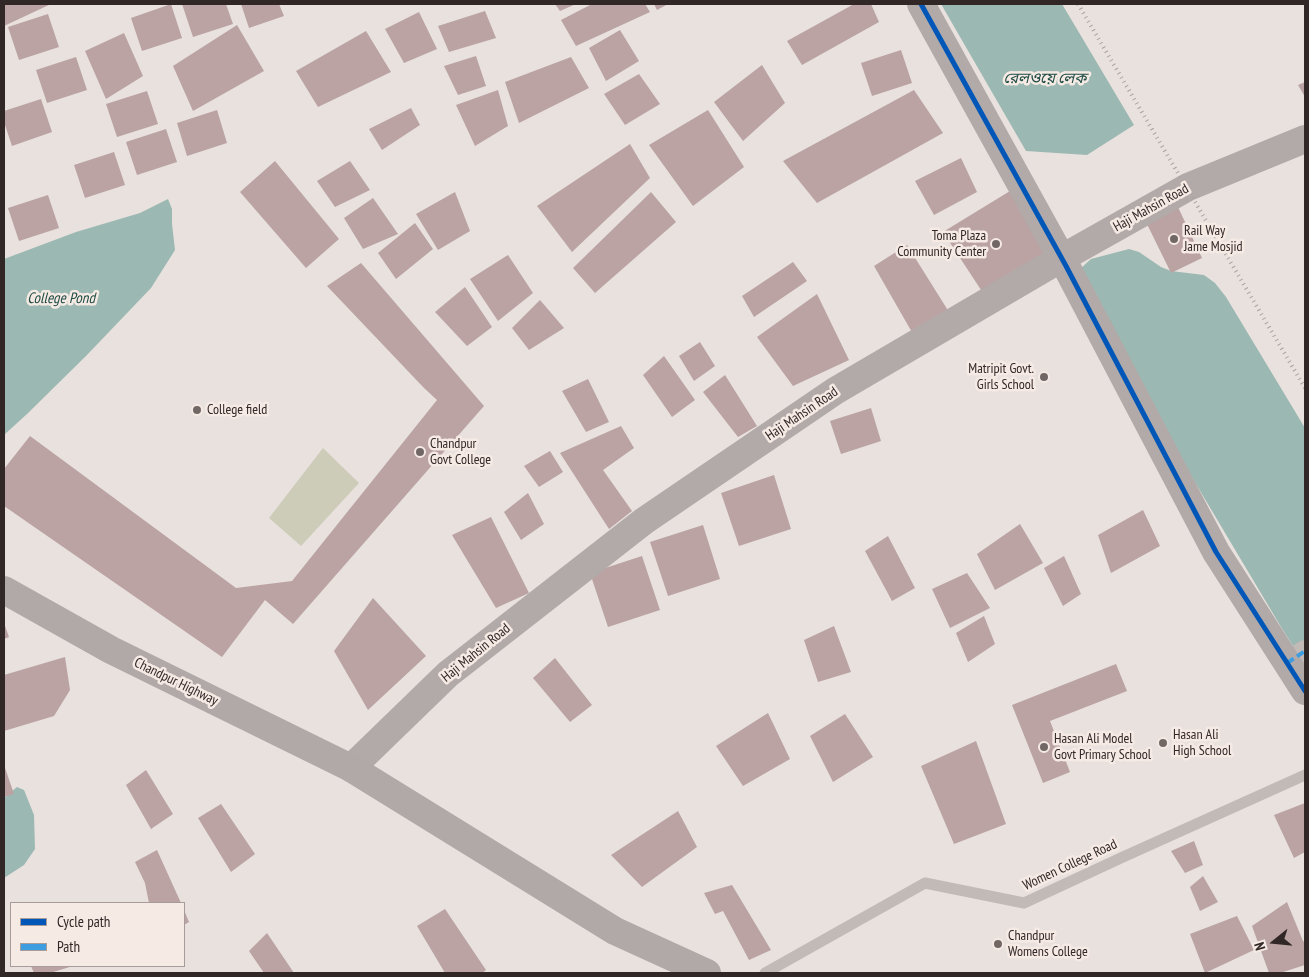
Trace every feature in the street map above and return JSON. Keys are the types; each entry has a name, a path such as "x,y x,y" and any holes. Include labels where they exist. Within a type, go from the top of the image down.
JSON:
{"main road":[{"path":"921,4 1062,258 1216,552 1296,657 1305,691"},
{"name":"Haji Mahsin Road","path":"351,768 448,674 644,521 835,391 1062,258 1188,187 1305,139"},
{"name":"Chandpur Highway","path":"4,590 111,650 351,768 615,931 707,973"}],"lane":[{"name":"Women College Road","path":"765,973 925,883 1024,903 1305,775"}],"green space":[{"path":"323,448 359,483 301,546 269,518"}],"water":[{"name":"রেলওয়ে লেক","path":"941,4 1062,4 1134,125 1087,155 1026,151"},
{"name":"College Pond","path":"168,199 172,209 175,250 151,288 86,356 4,435 4,259 76,232 140,213"},
{"path":"1129,249 1139,252 1161,267 1171,271 1204,275 1215,283 1226,297 1305,428 1305,665 1083,294 1080,269 1091,259"},
{"path":"17,787 24,790 34,815 35,849 24,865 4,878 4,798"}],"building":[{"path":"4,4 51,4 4,26"},
{"path":"171,4 182,38 142,51 131,18"},
{"path":"182,4 226,4 233,24 193,37"},
{"path":"241,4 279,4 284,16 249,28"},
{"path":"555,4 576,4 560,11"},
{"path":"592,4 645,4 650,12 576,46 561,20"},
{"path":"654,4 668,4 657,10"},
{"path":"854,4 871,4 879,22 802,65 787,41"},
{"path":"485,11 496,38 449,52 438,26"},
{"path":"419,12 437,49 404,63 385,29"},
{"path":"48,14 59,47 19,60 8,27"},
{"path":"237,25 264,71 193,111 173,66"},
{"path":"620,30 639,61 606,81 589,48"},
{"path":"366,31 391,72 318,107 296,71"},
{"path":"124,33 143,76 106,99 85,51"},
{"path":"901,50 912,83 872,96 861,63"},
{"path":"476,56 486,86 458,95 444,66"},
{"path":"76,57 87,90 47,103 36,70"},
{"path":"571,57 589,88 519,123 505,82"},
{"path":"762,65 785,103 743,141 714,102"},
{"path":"639,74 660,104 625,125 604,94"},
{"path":"1305,82 1305,97 1298,85"},
{"path":"498,90 508,126 475,146 456,105"},
{"path":"914,90 943,133 817,203 783,161"},
{"path":"147,91 158,124 117,137 106,104"},
{"path":"41,99 52,132 12,146 4,122 4,111"},
{"path":"411,108 420,125 382,150 369,129"},
{"path":"217,110 227,143 187,156 177,123"},
{"path":"708,110 744,167 693,206 649,145"},
{"path":"166,129 177,162 137,175 126,142"},
{"path":"630,144 650,178 572,252 537,206"},
{"path":"114,152 125,185 85,198 74,165"},
{"path":"961,158 977,192 934,215 915,181"},
{"path":"275,161 339,239 306,268 240,192"},
{"path":"350,161 370,190 335,207 317,181"},
{"name":"Toma Plaza Community Center","path":"1010,191 1048,255 985,296 943,232"},
{"path":"455,192 470,231 438,250 416,214"},
{"path":"651,192 676,222 595,293 573,268"},
{"path":"48,195 59,228 19,241 8,208"},
{"path":"373,198 398,234 363,249 344,218"},
{"name":"Rail Way Jame Mosjid","path":"1177,205 1202,258 1171,273 1145,220"},
{"path":"415,223 433,249 396,279 378,253"},
{"path":"907,245 949,312 913,334 874,266"},
{"path":"508,255 533,293 498,321 470,279"},
{"path":"793,262 807,281 754,317 742,296"},
{"name":"Chandpur Govt College","path":"361,263 484,406 293,624 265,600 222,657 4,506 4,469 30,436 236,588 292,581 437,400 327,286"},
{"path":"465,287 492,327 467,346 435,312"},
{"path":"817,294 849,360 793,386 757,337"},
{"path":"540,300 564,328 529,350 512,328"},
{"path":"700,342 715,366 694,381 679,356"},
{"path":"664,356 695,400 672,417 643,375"},
{"path":"725,375 757,426 738,437 703,392"},
{"path":"588,379 609,422 586,432 562,391"},
{"path":"871,408 881,441 841,454 830,421"},
{"path":"621,426 634,448 603,470 632,511 609,529 560,453"},
{"path":"550,451 563,472 539,487 524,466"},
{"path":"774,475 791,529 739,546 721,493"},
{"path":"528,493 544,524 521,540 504,512"},
{"path":"1143,510 1160,546 1111,573 1098,535"},
{"path":"491,517 529,593 496,608 452,535"},
{"path":"1020,524 1043,563 995,590 977,554"},
{"path":"703,525 720,579 668,596 650,542"},
{"path":"888,536 915,588 892,601 865,551"},
{"path":"642,556 660,610 608,627 590,573"},
{"path":"1064,556 1081,594 1063,606 1044,568"},
{"path":"967,573 990,608 950,628 932,589"},
{"path":"373,598 426,656 368,710 334,651"},
{"path":"984,616 995,644 968,662 956,633"},
{"path":"4,623 9,637 4,639"},
{"path":"834,626 851,672 818,682 804,640"},
{"path":"65,657 70,690 54,716 4,731 4,675"},
{"path":"555,658 592,705 570,722 533,678"},
{"name":"Hasan Ali Model Govt Primary School","path":"1116,664 1127,691 1050,721 1070,772 1043,783 1012,705"},
{"path":"768,713 790,759 743,786 716,746"},
{"path":"845,714 873,757 833,782 810,736"},
{"path":"976,741 1006,824 954,844 921,766"},
{"path":"4,765 14,794 4,797"},
{"path":"146,770 173,814 151,829 126,785"},
{"path":"1305,803 1305,852 1294,858 1274,815"},
{"path":"221,804 255,854 231,872 198,818"},
{"path":"678,811 697,847 642,887 611,855"},
{"path":"1194,841 1203,865 1185,873 1171,851"},
{"path":"157,850 181,902 149,902 145,883 135,862"},
{"path":"1203,876 1218,902 1200,911 1190,887"},
{"path":"732,885 771,950 749,960 723,911 715,914 704,893"},
{"path":"1287,902 1305,942 1305,965 1280,973 1269,973 1252,926"},
{"path":"445,909 486,970 482,973 445,973 417,926"},
{"path":"185,912 189,922 185,924"},
{"path":"1237,916 1254,950 1205,973 1190,934"},
{"path":"267,933 294,973 264,973 249,951"},
{"path":"31,967 70,967 50,973 34,973"}],"railway":[{"path":"1078,4 1305,388"}],"marked path":[{"path":"1287,663 1305,651"}],"cycle path":[{"path":"921,4 1066,266 1216,552 1305,691"}],"place":[{"name":"Rail Way Jame Mosjid","path":"1174,239"},
{"name":"Toma Plaza Community Center","path":"996,244"},
{"name":"Matripit Govt. Girls School","path":"1044,377"},
{"name":"College field","path":"197,410"},
{"name":"Chandpur Govt College","path":"420,452"},
{"name":"Hasan Ali High School","path":"1163,743"},
{"name":"Hasan Ali Model Govt Primary School","path":"1044,747"},
{"name":"Chandpur Womens College","path":"998,944"}]}
